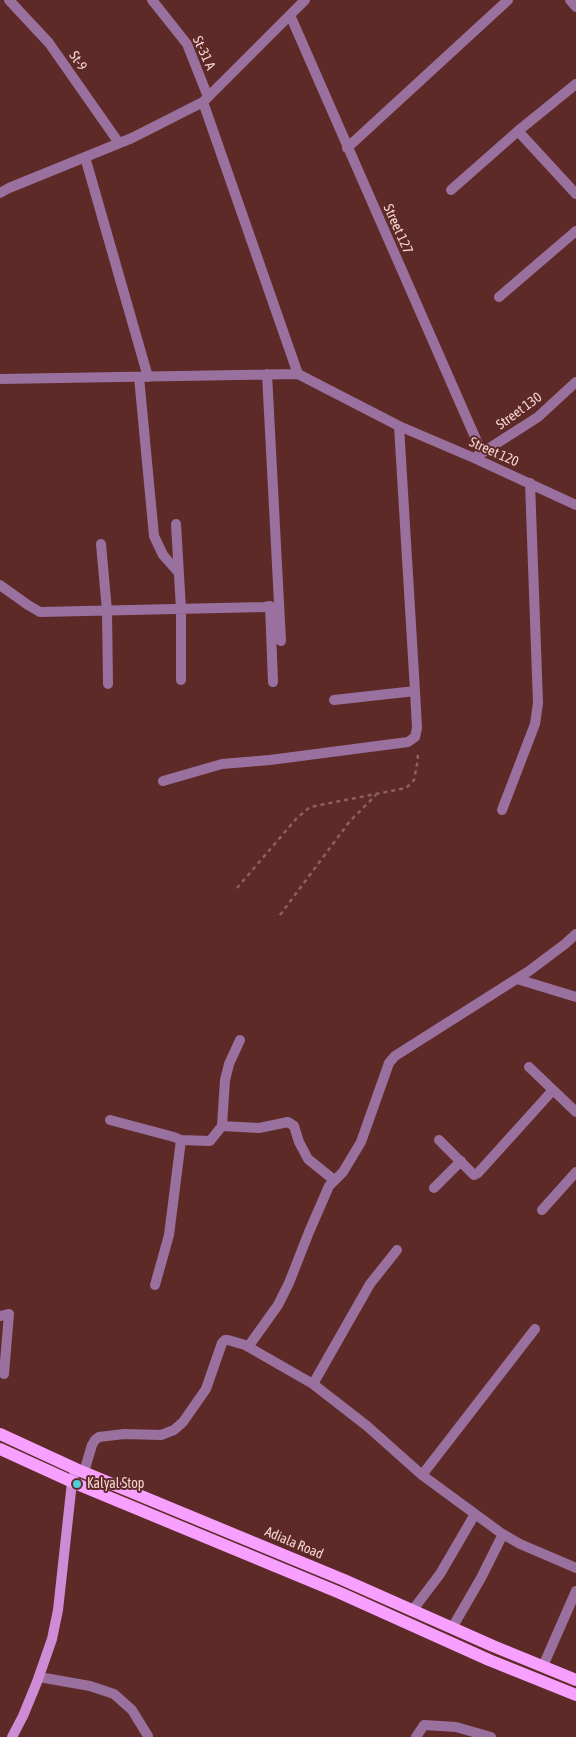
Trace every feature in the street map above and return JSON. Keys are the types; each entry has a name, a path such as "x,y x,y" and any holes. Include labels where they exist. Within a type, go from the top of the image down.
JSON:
{"main road":[{"name":"Adiala Road","path":"0,1434 80,1471 344,1580 412,1611 576,1680"},
{"name":"Adiala Road","path":"0,1449 72,1482 340,1594 489,1660 576,1695"},
{"path":"12,1737 23,1716 52,1638 58,1610 72,1482 80,1471"}],"street":[{"name":"St-9","path":"9,0 49,43 119,143"},
{"name":"St-31 A","path":"152,0 187,44 298,374"},
{"path":"0,193 119,143 206,99 305,0"},
{"path":"347,148 508,0"},
{"path":"570,0 576,7"},
{"name":"Street 127","path":"290,14 478,456"},
{"path":"451,190 576,84"},
{"path":"518,132 576,194"},
{"path":"85,157 144,377 154,536 163,555 179,573"},
{"path":"499,297 576,231"},
{"path":"266,374 280,589 281,641"},
{"path":"0,379 298,374"},
{"name":"Street 120","path":"298,374 399,426 478,456 530,484 576,505"},
{"name":"Street 130","path":"478,456 538,417 576,382"},
{"path":"162,781 222,764 270,760 408,742 415,737 417,728 399,426"},
{"path":"502,810 536,724 538,703 530,484"},
{"path":"176,524 181,610 182,680"},
{"path":"101,544 107,611 108,684"},
{"path":"0,585 40,612 181,610 270,606"},
{"path":"273,682 270,606 280,589"},
{"path":"334,700 415,691"},
{"path":"248,1347 278,1305 329,1186 344,1172 362,1142 389,1063 395,1056 516,979 576,934"},
{"path":"516,979 576,997"},
{"path":"110,1120 174,1136 181,1140 210,1141 222,1126 225,1080 229,1064 240,1040"},
{"path":"529,1067 576,1112"},
{"path":"439,1140 474,1175 478,1173 552,1090"},
{"path":"222,1126 259,1128 288,1122 294,1126 308,1159 334,1180"},
{"path":"156,1285 169,1235 181,1140"},
{"path":"434,1188 461,1161"},
{"path":"542,1210 576,1172"},
{"path":"313,1384 370,1284 397,1250"},
{"path":"0,1316 9,1314 4,1374"},
{"path":"422,1475 535,1329"},
{"path":"80,1471 92,1445 99,1436 124,1434 161,1435 174,1430 183,1422 206,1389 222,1343 228,1340 248,1347 313,1384 367,1426 422,1475 502,1534 520,1544 576,1568"},
{"path":"412,1611 440,1574 475,1514"},
{"path":"452,1628 481,1578 502,1534"},
{"path":"543,1666 576,1591"},
{"path":"39,1676 90,1686 114,1694 132,1710 148,1736"},
{"path":"416,1737 424,1725 456,1727 491,1737"}],"path":[{"path":"237,888 296,819 310,808 406,788 414,780 418,759 415,737"},
{"path":"280,915 350,821 376,794"}],"place":[{"name":"Kalyal Stop","path":"77,1484"}]}
